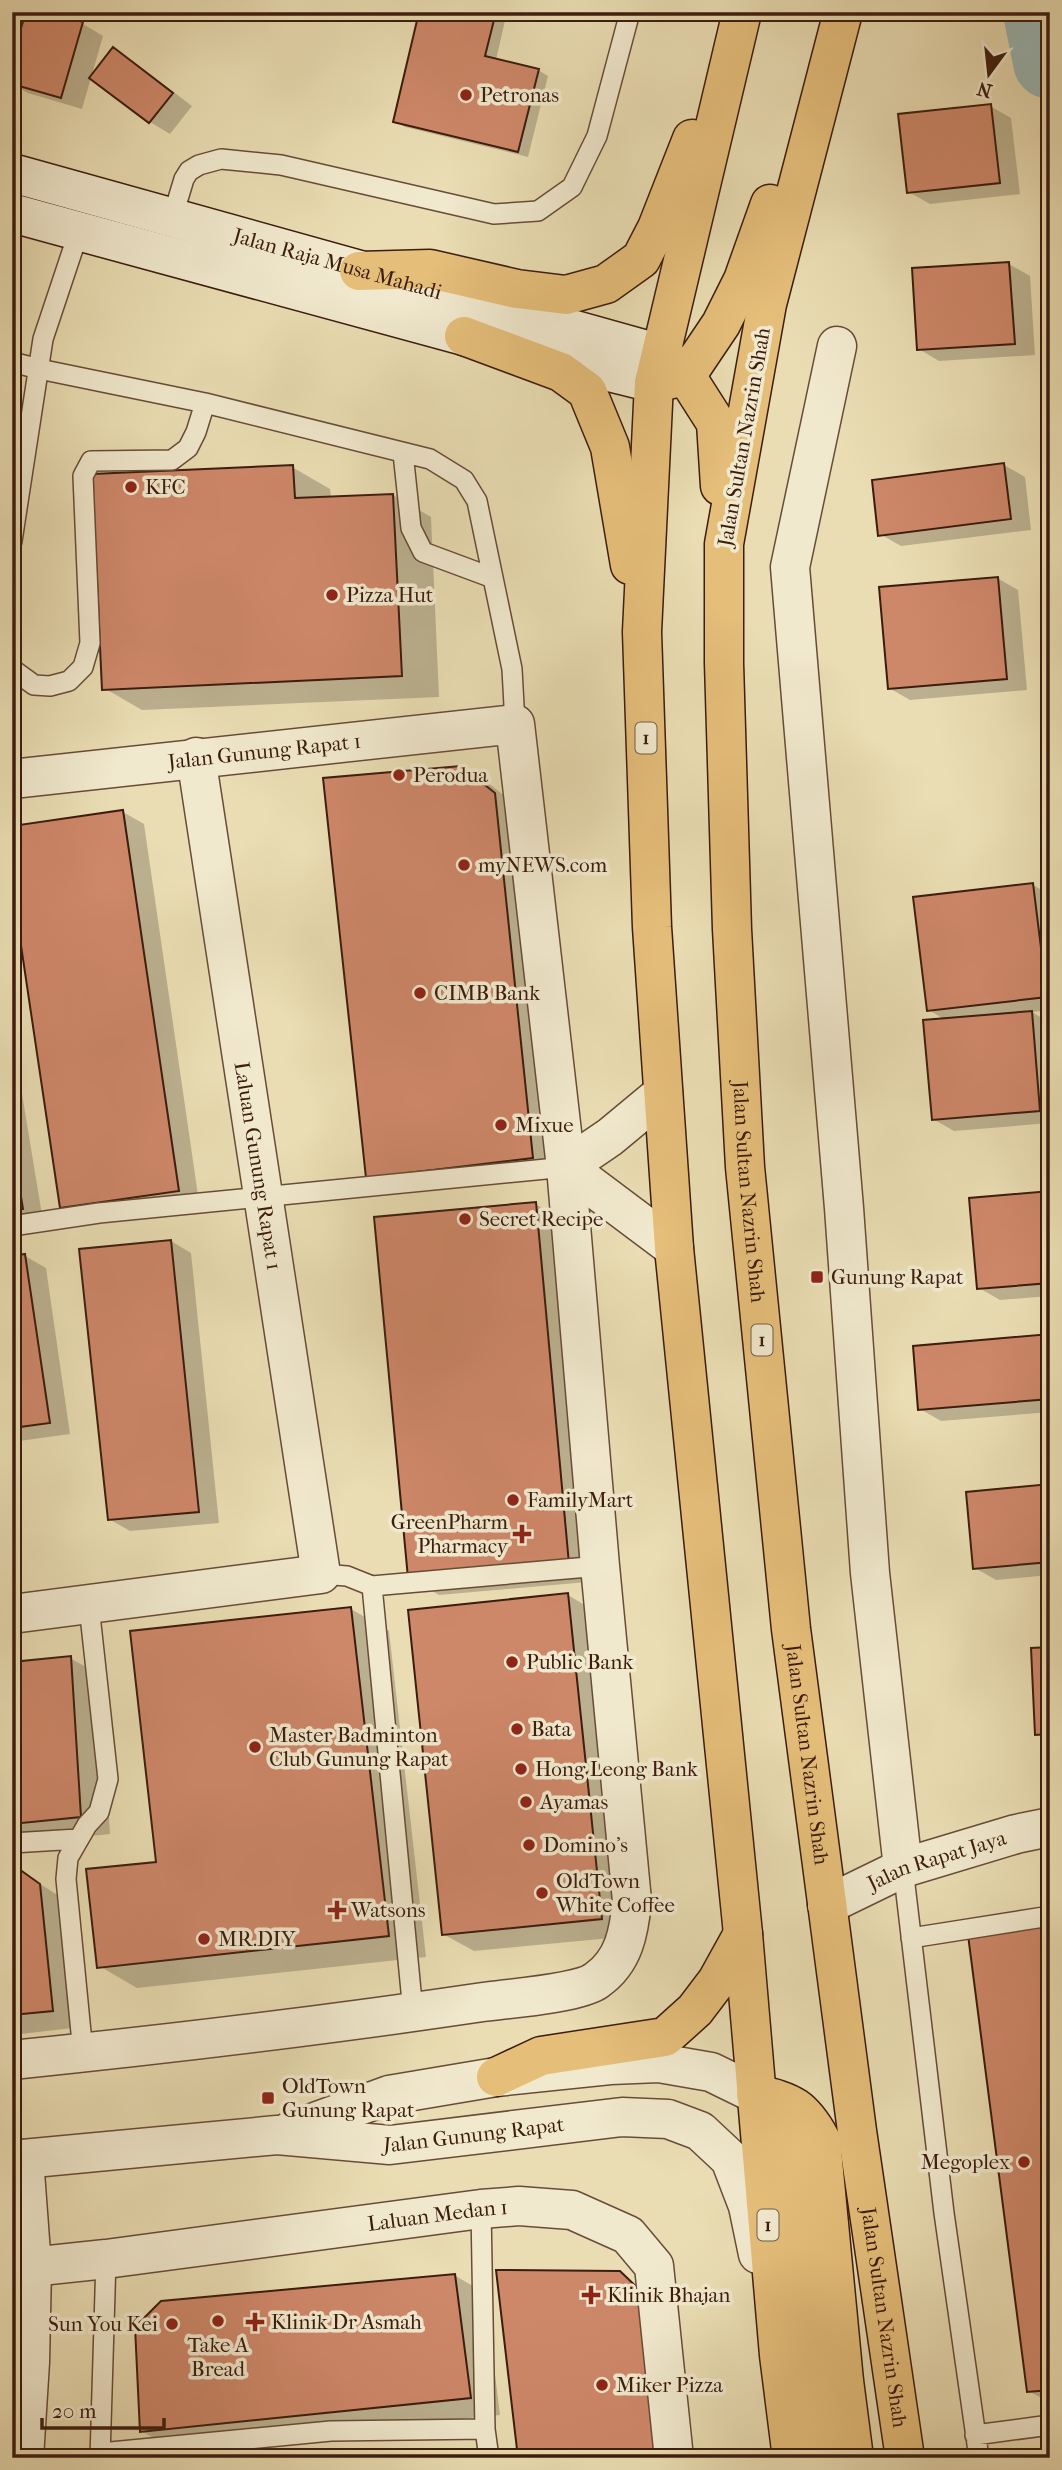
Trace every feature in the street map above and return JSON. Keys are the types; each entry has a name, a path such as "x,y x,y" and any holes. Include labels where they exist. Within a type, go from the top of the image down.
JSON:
{"highway":[{"path":"359,271 430,269 517,289 566,295 606,284 641,259 652,238 742,12"},
{"name":"1","path":"742,12 667,371 642,632 652,927 674,1248 743,1934 779,2355 792,2458"},
{"path":"724,544 716,423 667,371 721,324 743,281 840,12"},
{"name":"Jalan Sultan Nazrin Shah","path":"840,12 767,304 724,544 724,663 732,929 745,1167 791,1629 857,2131 905,2458"},
{"path":"464,336 561,372 587,391 610,447 642,632"},
{"path":"496,2077 541,2056 665,2036 695,2010 717,1981 743,1934"},
{"path":"756,2094 779,2134 788,2160 825,2458"},
{"path":"756,2094 785,2100 809,2118 821,2140 854,2458"}],"street":[{"name":"Jalan Raja Musa Mahadi","path":"12,173 168,236 464,336 667,371"},
{"name":"Jalan Raja Musa Mahadi","path":"12,213 79,231 168,236 359,271 667,371"},
{"path":"837,346 790,567 844,1208 870,1573 903,1868"},
{"path":"12,2060 413,2012 566,1990 595,1982 615,1964 628,1935 632,1900 566,1167 514,724"},
{"name":"Jalan Gunung Rapat 1","path":"12,779 514,724"},
{"name":"Laluan Gunung Rapat 1","path":"196,757 321,1574"},
{"path":"566,1167 610,1137 663,1093"},
{"path":"566,1167 674,1248"},
{"path":"12,1614 321,1574"},
{"name":"Jalan Rapat Jaya","path":"827,1905 903,1868 1016,1834 1050,1827"},
{"name":"Jalan Gunung Rapat","path":"277,2135 389,2095 496,2077 610,2065 659,2063 711,2072 756,2094"},
{"name":"Jalan Gunung Rapat","path":"18,2160 277,2135 390,2145 622,2117 668,2119 701,2131 730,2159 748,2206 779,2355"},
{"path":"18,2160 22,2268 30,2362 24,2458"},
{"name":"Laluan Medan 1","path":"22,2268 481,2209 519,2206 572,2210 628,2235 654,2266 674,2458"}],"lane":[{"path":"168,236 184,179 200,165 221,159 281,165 494,214 538,211 572,187 597,136 630,12"},
{"path":"12,541 43,339 79,231"},
{"path":"12,362 205,403 430,460 464,480 477,501 512,669 514,724"},
{"path":"12,669 34,685 50,686 69,681 82,667 90,643 83,476 91,461 172,460 188,447 205,403"},
{"path":"403,453 411,528 423,552 493,578"},
{"path":"12,1226 99,1213 566,1167"},
{"path":"321,1574 347,1576 372,1586 600,1566"},
{"path":"372,1586 413,2012"},
{"path":"83,2053 66,1879 68,1858 78,1839 100,1812 108,1779 89,1605"},
{"path":"12,1843 78,1839"},
{"path":"903,1868 944,2213 979,2458"},
{"path":"911,1938 1050,1916"},
{"path":"481,2209 485,2429 489,2458"},
{"path":"106,2259 100,2456 331,2431 485,2429"},
{"path":"975,2435 1050,2425"}],"building":[{"path":"26,12 50,12 83,22 61,98 12,84 12,57"},
{"name":"Petronas","path":"419,12 496,12 485,56 539,69 518,152 393,122"},
{"path":"113,47 173,93 149,123 89,78"},
{"path":"991,104 1000,183 907,193 898,114"},
{"path":"1009,262 1015,344 917,350 912,268"},
{"path":"1004,463 1011,519 878,536 872,480"},
{"path":"293,465 295,498 393,494 402,676 102,690 92,474"},
{"path":"998,577 1007,679 888,689 879,587"},
{"path":"461,766 495,793 533,1158 366,1178 323,778"},
{"path":"123,810 179,1191 60,1208 12,885 12,826"},
{"path":"1033,883 1047,997 927,1011 913,897"},
{"path":"1032,1011 1040,1111 932,1120 923,1020"},
{"path":"12,1142 23,1209 12,1211"},
{"path":"1050,1191 1050,1283 977,1289 969,1198"},
{"path":"536,1202 569,1564 408,1578 374,1217"},
{"path":"171,1240 199,1512 108,1520 79,1249"},
{"path":"25,1254 50,1423 12,1428 12,1256"},
{"path":"1050,1334 1050,1399 918,1410 913,1346"},
{"path":"1050,1484 1050,1562 973,1569 966,1492"},
{"path":"568,1593 602,1919 442,1935 408,1610"},
{"name":"Master Badminton Club Gunung Rapat","path":"351,1607 389,1936 97,1968 86,1869 156,1862 130,1631"},
{"path":"1050,1647 1050,1734 1035,1735 1031,1648"},
{"path":"71,1656 81,1817 12,1824 12,1662"},
{"path":"12,1864 40,1884 53,2011 12,2015"},
{"name":"Megoplex","path":"1050,1926 1050,2390 1027,2392 968,1935"},
{"path":"496,2270 620,2271 645,2295 661,2458 518,2458"},
{"path":"455,2274 471,2398 140,2432 135,2327 161,2301"},
{"path":"459,2449 468,2458 373,2458"}],"waterway":[{"path":"1040,12 1050,62"}],"place":[{"name":"Petronas","path":"466,95"},
{"name":"KFC","path":"131,487"},
{"name":"Pizza Hut","path":"332,595"},
{"name":"Perodua","path":"399,775"},
{"name":"myNEWS.com","path":"464,865"},
{"name":"CIMB Bank","path":"420,993"},
{"name":"Mixue","path":"501,1125"},
{"name":"Secret Recipe","path":"465,1219"},
{"name":"Gunung Rapat","path":"817,1277"},
{"name":"FamilyMart","path":"513,1500"},
{"name":"GreenPharm Pharmacy","path":"522,1534"},
{"name":"Public Bank","path":"512,1662"},
{"name":"Bata","path":"517,1729"},
{"name":"Master Badminton Club Gunung Rapat","path":"255,1747"},
{"name":"Hong Leong Bank","path":"521,1769"},
{"name":"Ayamas","path":"526,1802"},
{"name":"Domino's","path":"529,1845"},
{"name":"OldTown White Coffee","path":"542,1893"},
{"name":"Watsons","path":"337,1910"},
{"name":"MR.DIY","path":"204,1939"},
{"name":"OldTown Gunung Rapat","path":"268,2098"},
{"name":"Megoplex","path":"1024,2162"},
{"name":"Klinik Bhajan","path":"591,2295"},
{"name":"Take A Bread","path":"218,2321"},
{"name":"Klinik Dr Asmah","path":"255,2322"},
{"name":"Sun You Kei","path":"172,2324"},
{"name":"Miker Pizza","path":"602,2385"}]}
